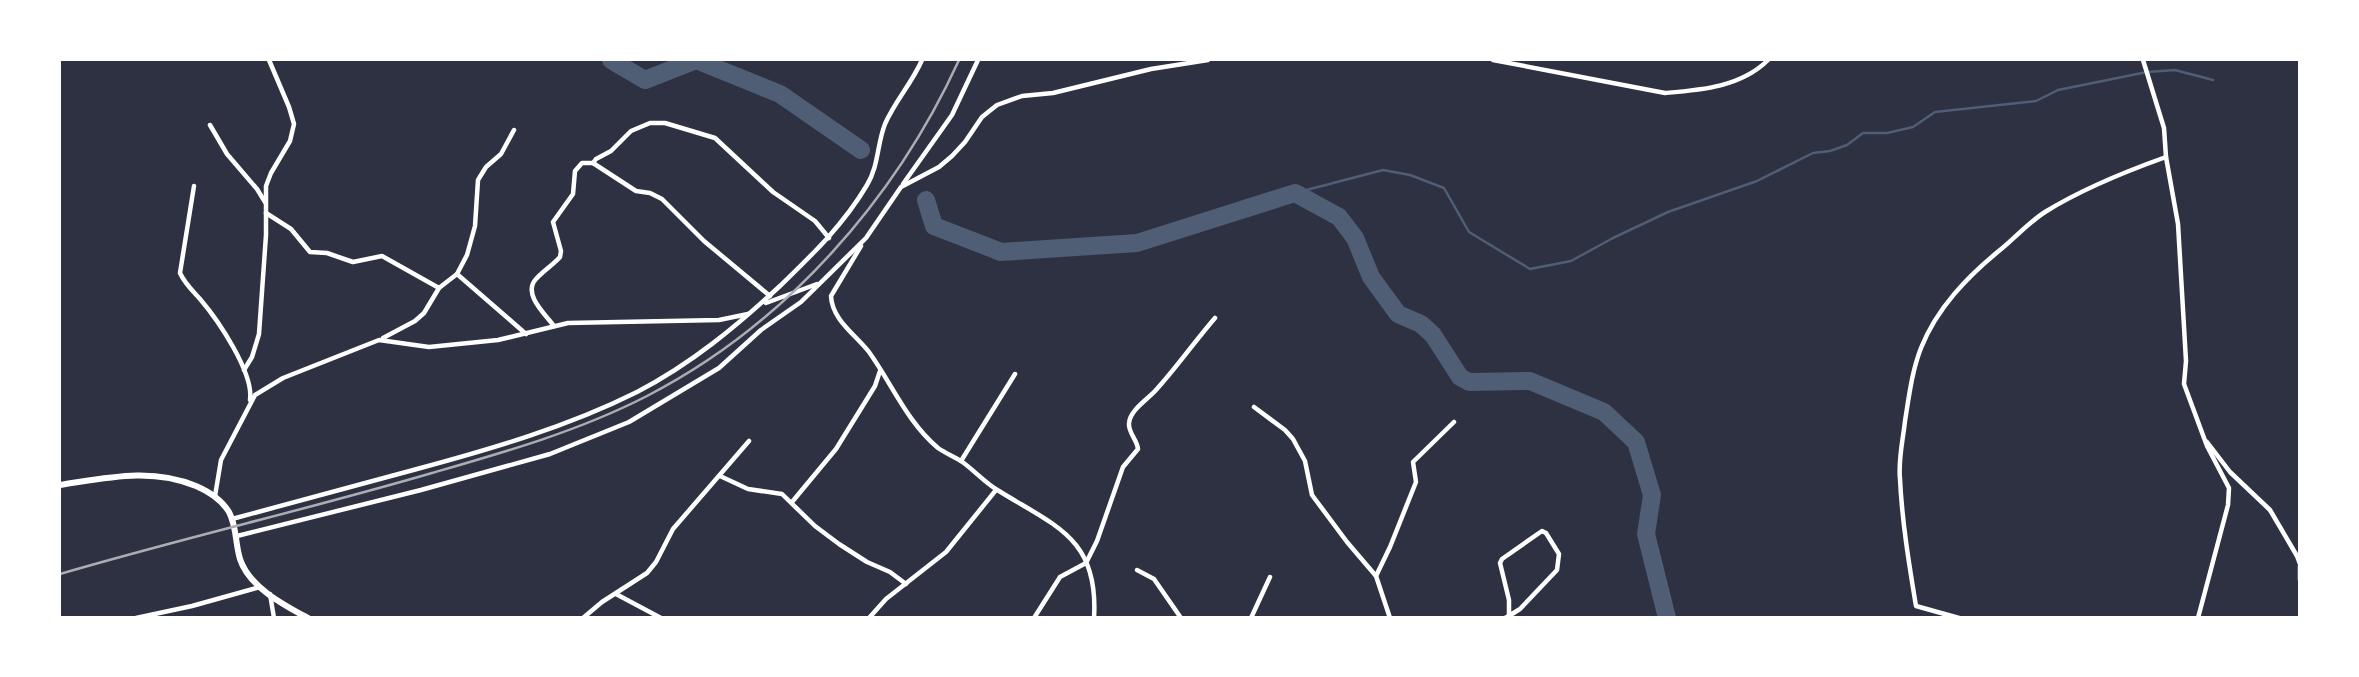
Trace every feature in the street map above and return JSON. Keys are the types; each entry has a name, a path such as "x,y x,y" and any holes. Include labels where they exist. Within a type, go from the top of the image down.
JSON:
{"street":[{"path":"244,370 252,357 259,334 268,180 290,141 294,124 269,60"},
{"path":"232,519 465,456 561,425 663,377 708,347 762,304 829,237 868,184 876,168 884,126 922,60"},
{"path":"978,60 952,115 835,286 831,302 843,323 867,349 926,437 996,490 1062,529 1071,538 1086,563 1093,592 1094,618"},
{"path":"901,187 939,167 965,142 982,117 997,105 1012,98 1053,93 1151,69 1208,60"},
{"path":"1493,60 1665,93 1688,91 1742,79 1768,60"},
{"path":"2143,60 2164,128 2166,158 2178,224 2186,361 2184,384 2230,496 2198,618"},
{"path":"554,326 533,299 532,284 560,257 561,251 554,228 555,218 573,194 577,166 593,163 611,151 631,131 650,122 665,123 716,138 773,192 815,221 829,237"},
{"path":"210,125 227,154 266,202"},
{"path":"215,496 221,460 255,395 273,383 379,340 415,321 424,313 439,288 457,274 467,255 475,226 478,180 486,167 501,153 514,130"},
{"path":"1959,618 1916,606 1910,568 1899,478 1909,397 1921,347 1934,322 1956,291 1975,270 2024,227 2059,204 2131,169 2166,158"},
{"path":"593,163 628,187 662,199 715,250 770,296"},
{"path":"194,186 180,274 212,315 244,370 250,389 249,404"},
{"path":"266,213 291,229 310,252 327,253 353,262 382,256 439,288"},
{"path":"237,536 421,490 550,454 629,422 719,368 761,330 801,302 866,239"},
{"path":"457,274 527,334"},
{"path":"762,304 820,283"},
{"path":"379,340 429,346 487,342 568,323 719,320 751,313"},
{"path":"1034,618 1060,577 1086,563 1097,541 1123,467 1138,449 1130,431 1129,421 1215,318"},
{"path":"792,502 836,449 875,386 880,371"},
{"path":"961,461 1015,374"},
{"path":"1254,407 1293,439 1305,461 1312,495 1376,576 1390,618"},
{"path":"1376,576 1416,482 1413,462 1454,422"},
{"path":"2203,435 2230,472 2270,510 2297,555 2300,580"},
{"path":"583,618 602,602 647,573 656,562 673,529 749,441"},
{"path":"60,485 115,475 160,476 181,480 215,496 228,510 232,519 243,565 261,587 307,618"},
{"path":"720,476 748,489 774,491 792,502 839,544 890,572 906,584"},
{"path":"869,618 886,599 946,552 996,490"},
{"path":"1542,531 1559,554 1557,570 1509,617 1509,600 1500,563 1542,531"},
{"path":"1137,570 1154,579 1181,618"},
{"path":"1251,618 1270,577"},
{"path":"136,618 261,587"},
{"path":"270,594 274,618"},
{"path":"616,594 661,618"}],"waterway":[{"path":"611,60 645,80 696,60 780,94 861,150"},
{"path":"1295,193 1383,170 1410,175 1444,188 1469,232 1530,269 1571,261 1668,212 1757,181 1813,153 1847,145 1863,133 1887,133 1913,127 1935,112 2036,101 2058,90 2147,72 2175,70 2213,80"},
{"path":"926,200 934,226 1001,252 1137,243 1295,193 1339,217 1355,238 1371,277 1398,314 1421,324 1433,335 1460,377 1469,382 1530,381 1604,412 1636,442 1652,495 1646,534 1667,618"}],"railway":[{"path":"60,574 487,457 595,420 647,396 697,367 745,333 831,254 869,209 903,162 933,112 959,60"}]}
